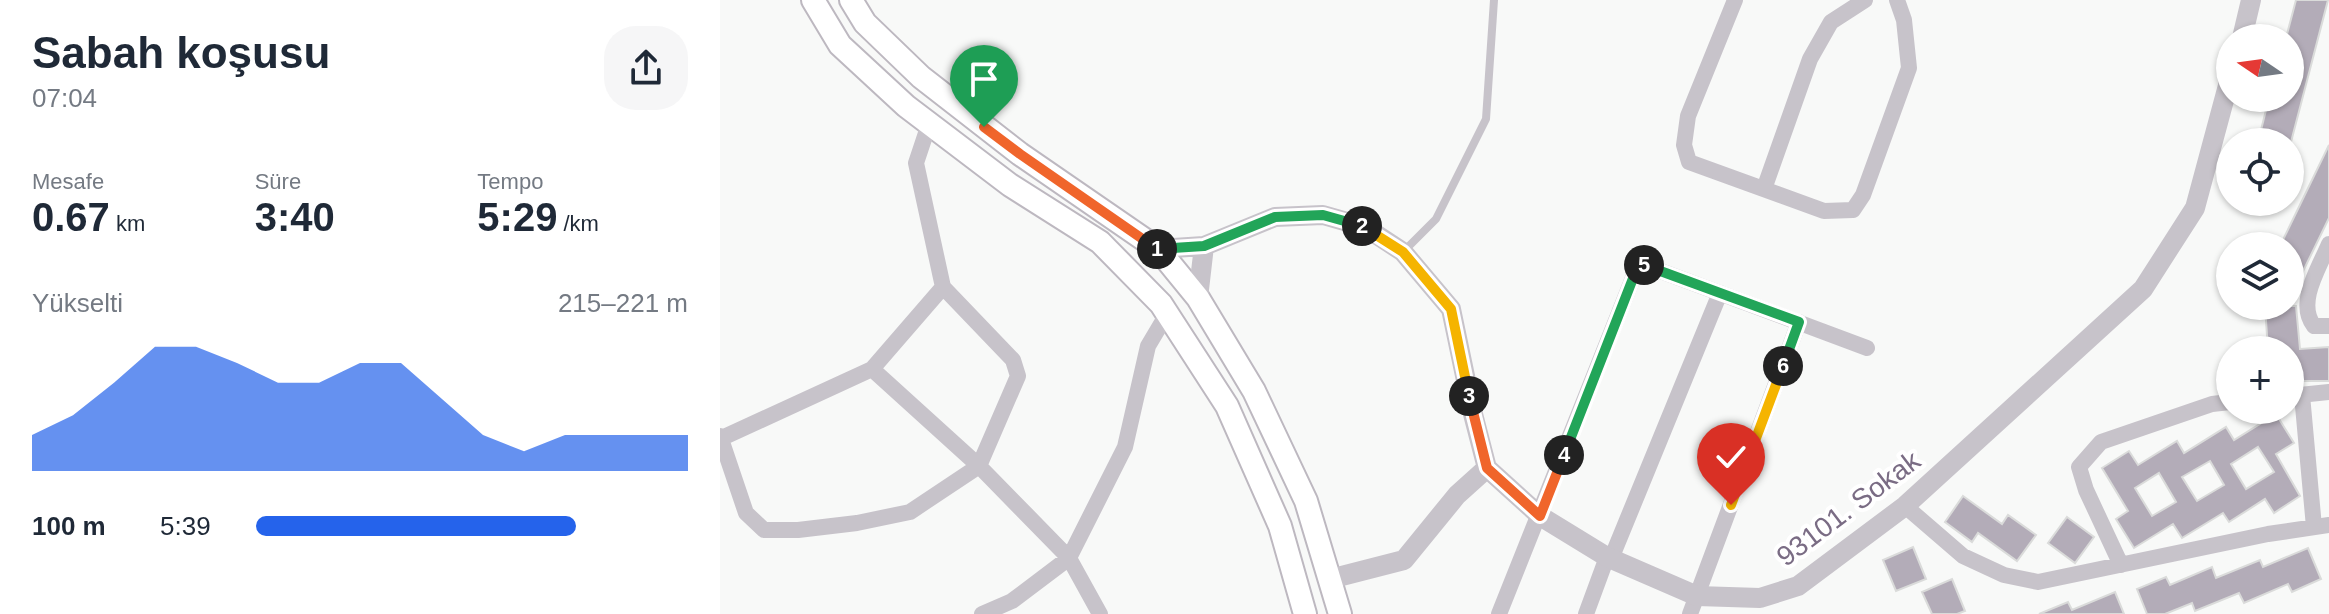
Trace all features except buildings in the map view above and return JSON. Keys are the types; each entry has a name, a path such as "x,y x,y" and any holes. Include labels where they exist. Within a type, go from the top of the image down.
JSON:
{"main road":[{"path":"813,0 840,45 906,106 1010,185 1100,242 1167,314 1227,406 1280,526 1305,614"},
{"path":"851,0 865,23 921,77 1020,154 1158,249 1198,298 1254,391 1306,501 1340,614"}],"street":[{"path":"1735,0 1688,116 1684,145 1689,162 1824,211 1853,210 1863,195 1909,68 1904,20 1897,0"},
{"path":"1764,189 1810,59 1831,22 1865,0"},
{"path":"2245,24 2251,0"},
{"name":"93101. Sokak","path":"1487,468 1540,516 1694,605 1760,598 1798,586 1905,506 2143,289 2195,208 2221,112"},
{"path":"929,124 916,163 943,287 1013,360 1018,376 979,466 910,512 857,523 798,530 764,530 746,513 721,437 872,369 943,287"},
{"path":"1158,249 1204,246 1275,217 1323,215 1365,227 1403,252 1451,309 1487,468 1457,495 1404,560 1330,579"},
{"path":"2329,244 2307,299 2308,318 2314,326 2329,326"},
{"path":"1198,298 1204,246"},
{"path":"1499,614 1639,263 1867,348"},
{"path":"1586,614 1720,293"},
{"path":"982,614 1012,601 1069,558 1125,447 1148,346 1167,314"},
{"path":"1694,605 1799,322"},
{"path":"872,369 979,466 1069,558 1100,614"},
{"path":"2304,394 2329,392"},
{"path":"2121,565 2086,490 2079,467 2101,442 2216,404"},
{"path":"1905,506 1963,556 2004,575 2038,582 2322,526 2302,424"}],"lane":[{"path":"1403,252 1436,219 1486,119 1494,0"}],"route":[{"path":"984,127 1158,249 1204,246 1275,217 1323,215 1365,227 1403,252 1451,309 1487,468 1540,516 1639,263 1799,322 1731,505"}]}
